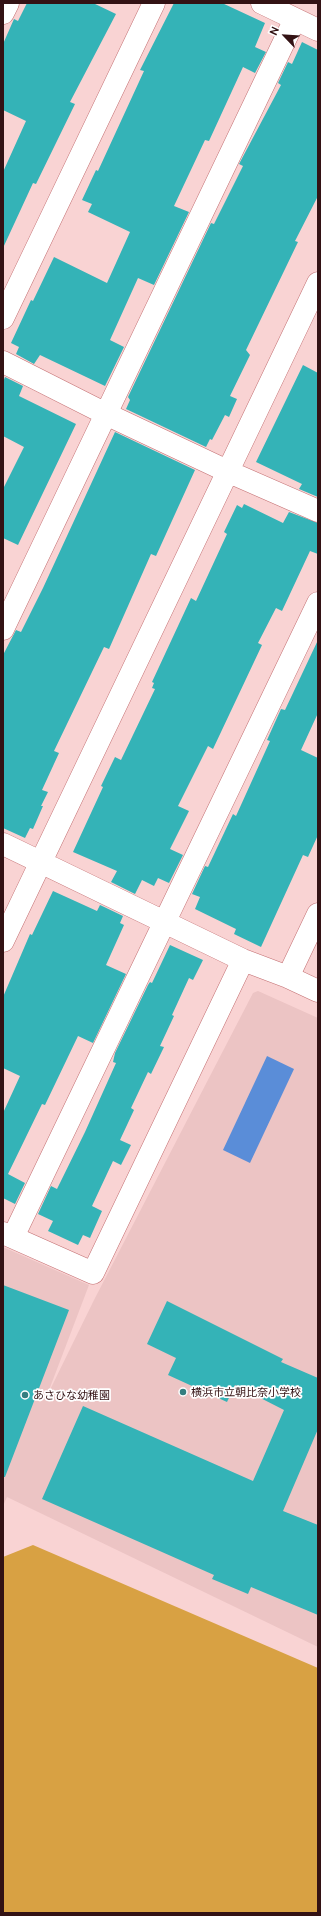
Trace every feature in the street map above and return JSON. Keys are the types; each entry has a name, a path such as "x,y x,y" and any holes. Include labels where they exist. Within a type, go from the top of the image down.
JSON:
{"street":[{"path":"3,13 8,3"},
{"path":"3,318 154,3"},
{"path":"262,3 318,30"},
{"path":"3,629 295,19"},
{"path":"3,941 229,472 318,283"},
{"path":"3,362 106,414 229,472 318,511"},
{"path":"243,960 93,1273 8,1235 165,923 318,603"},
{"path":"3,844 243,960 288,977 318,991"},
{"path":"288,977 318,914"}],"shaded area":[{"name":"横浜市立朝比奈小学校","path":"258,991 318,1018 318,1647 7,1497 3,1506 3,1247 89,1285 46,1398 94,1300 253,993"},
{"path":"33,1545 318,1668 318,1913 3,1913 3,1557"}],"water":[{"path":"267,1056 294,1069 250,1163 223,1150"}],"building":[{"path":"27,3 93,3 116,14 70,102 75,104 36,184 33,183 3,248 3,172 26,121 3,110 3,44 14,19 18,21"},
{"path":"174,3 222,3 265,23 255,47 266,52 255,73 243,67 209,141 205,140 174,206 189,212 154,285 138,278 110,340 124,347 105,386 40,355 34,364 16,354 19,347 11,343 31,300 33,301 54,257 107,283 130,232 88,212 92,204 82,200 96,170 98,171 144,71 140,70"},
{"path":"302,42 318,50 318,196 295,241 298,242 246,350 250,355 230,396 237,399 229,417 225,415 212,440 210,439 206,447 126,409 130,400 128,397 211,223 214,224 243,166 239,164 281,85 278,83 288,62 292,64"},
{"path":"303,365 318,373 318,497 299,489 302,484 256,462"},
{"path":"5,377 23,386 19,396 76,424 18,545 3,538 3,489 24,447 3,436 3,382"},
{"path":"115,432 195,470 156,556 151,554 109,649 104,647 54,751 59,753 42,790 48,792 41,806 43,806 33,829 30,828 25,838 3,828 3,655 16,630 21,632"},
{"path":"244,504 283,523 289,512 318,523 318,554 310,551 282,611 276,608 258,643 262,645 213,749 208,746 178,806 189,811 170,849 183,855 169,883 158,878 154,886 142,880 135,894 111,882 117,871 73,852 115,757 121,760 155,689 152,688 154,683 152,682 191,598 196,601 227,534 224,532 237,505 242,508"},
{"path":"318,640 318,713 301,750 318,758 318,835 308,857 303,855 261,947 234,934 236,929 195,909 200,897 192,894 205,866 208,867 233,814 236,816 270,741 267,740 281,709 285,710"},
{"path":"53,891 97,911 100,905 123,916 120,923 124,925 106,965 126,974 93,1043 78,1036 45,1105 42,1104 8,1174 25,1183 15,1204 3,1198 3,1113 20,1076 3,1068 3,997 30,934 32,935"},
{"path":"170,945 203,960 193,980 189,978 160,1046 164,1047 151,1074 148,1072 131,1108 134,1110 120,1140 131,1145 121,1165 113,1161 92,1206 102,1211 90,1238 83,1235 78,1245 48,1231 53,1221 38,1214 51,1186 57,1189 85,1132 116,1063 113,1062 115,1053 148,985 150,982 152,983"},
{"path":"3,1285 69,1310 5,1477 3,1477"},
{"path":"167,1301 283,1359 281,1362 318,1378 318,1429 283,1511 318,1525 318,1615 251,1587 248,1594 212,1579 214,1575 42,1499 83,1406 253,1481 284,1410 235,1385 227,1402 168,1375 176,1358 147,1344"}],"place":[{"name":"横浜市立朝比奈小学校","path":"183,1392"},
{"name":"あさひな幼稚園","path":"25,1395"}]}
